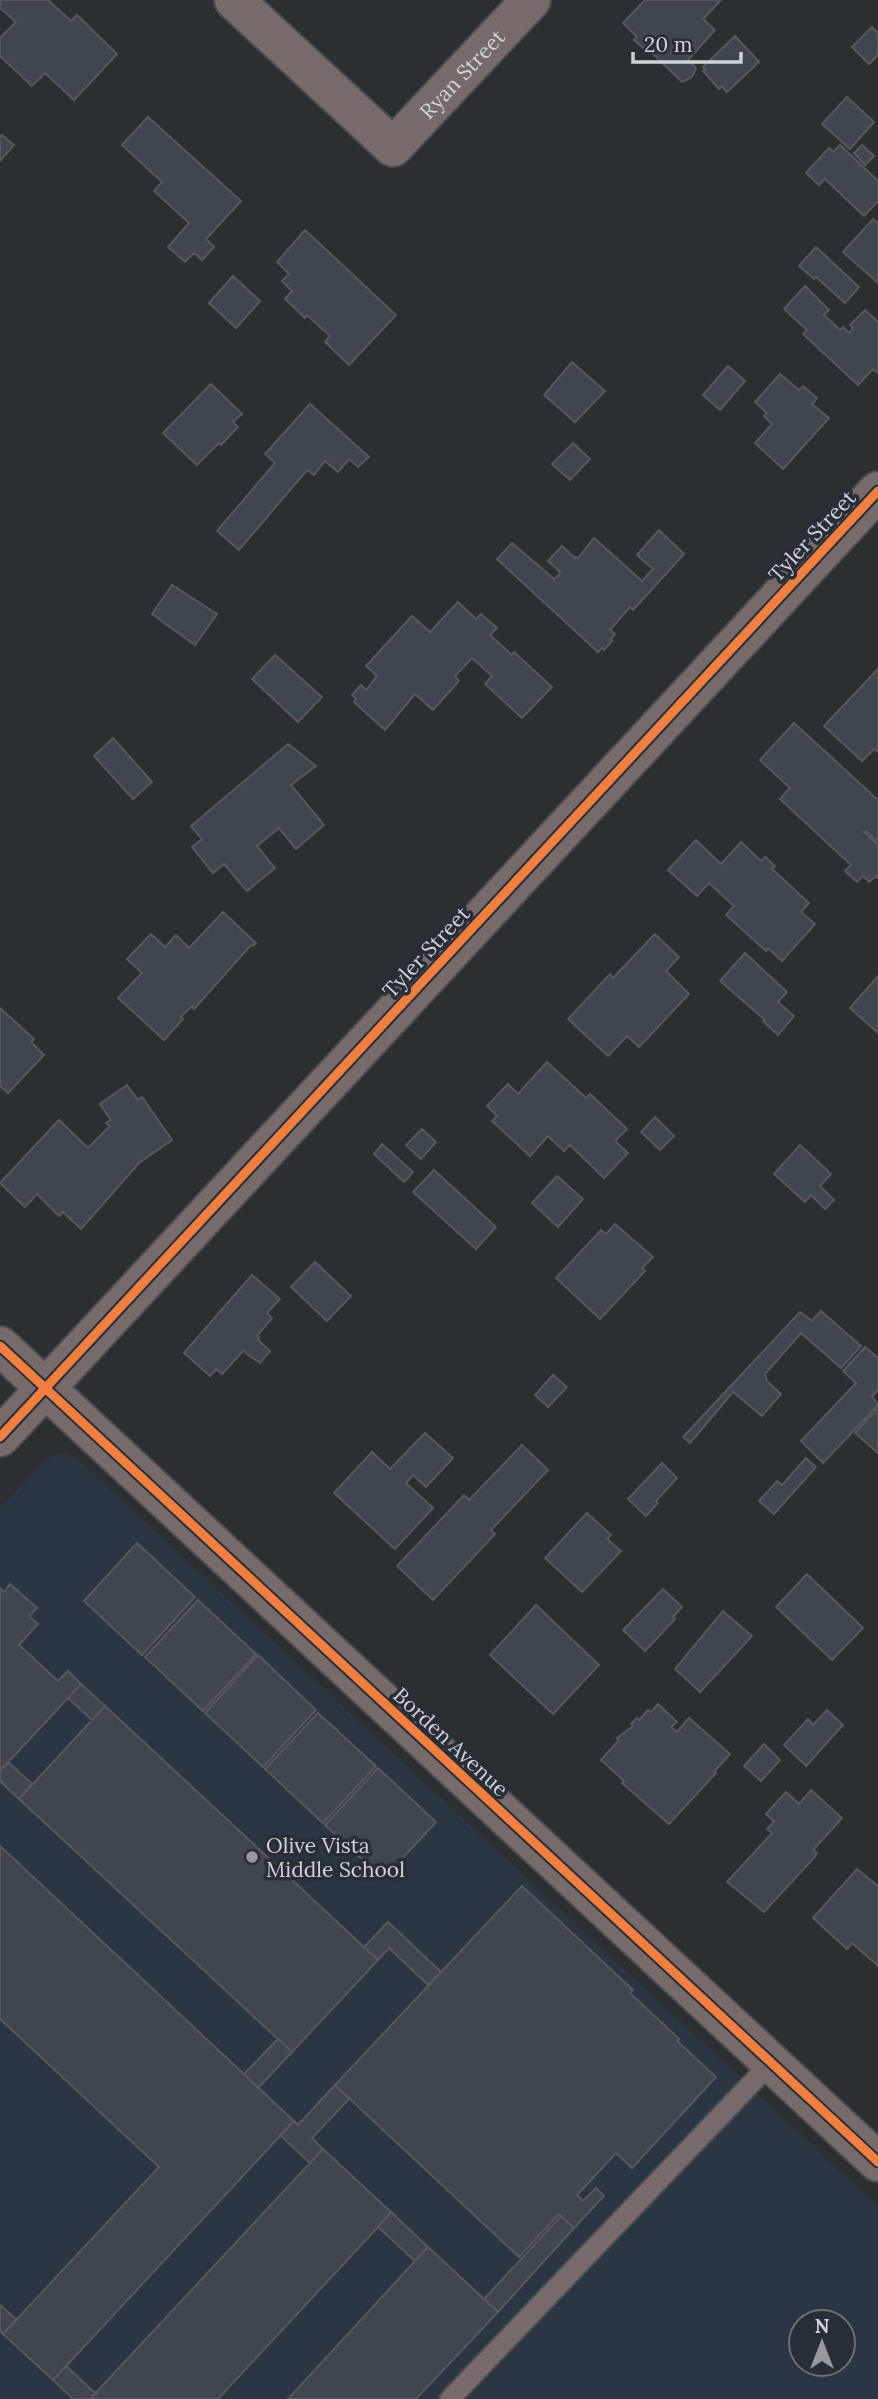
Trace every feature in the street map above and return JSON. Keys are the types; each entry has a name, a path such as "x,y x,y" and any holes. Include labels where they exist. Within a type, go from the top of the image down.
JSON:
{"street":[{"name":"Ryan Street","path":"234,0 393,147 531,0"},
{"name":"Tyler Street","path":"0,1437 878,491"},
{"name":"Borden Avenue","path":"0,1346 878,2162"}],"lane":[{"path":"450,2399 771,2063"}],"shaded area":[{"name":"Olive Vista Middle School","path":"59,1453 77,1458 878,2206 878,2399 0,2399 0,1508 47,1458"}],"building":[{"path":"0,0 48,0 71,21 77,15 117,54 74,100 45,73 32,86 0,56 0,38 16,22 0,8"},
{"path":"645,0 721,0 703,19 715,30 688,60 696,68 692,77 682,82 645,46 643,48 634,40 637,37 623,23"},
{"path":"872,27 878,33 878,55 869,64 852,47"},
{"path":"735,36 759,62 727,92 722,86 719,89 703,71 703,67"},
{"path":"847,97 874,122 850,149 822,124"},
{"path":"148,117 241,201 206,239 214,247 202,260 194,253 185,262 168,247 189,223 154,191 162,182 122,145"},
{"path":"2,135 14,145 0,161 0,137"},
{"path":"840,145 878,181 878,201 864,216 825,179 819,185 806,173 829,148 833,152"},
{"path":"862,145 874,156 865,165 854,153"},
{"path":"873,219 878,223 878,283 843,252"},
{"path":"305,230 396,315 349,365 325,342 330,336 285,299 292,291 282,281 289,274 277,262"},
{"path":"816,247 859,287 845,303 799,266"},
{"path":"233,276 260,301 236,328 209,303"},
{"path":"805,286 829,310 824,315 840,330 843,327 849,333 853,328 850,325 865,310 878,322 878,373 873,369 858,385 803,334 807,330 784,309"},
{"path":"572,362 605,391 575,422 544,395"},
{"path":"728,366 745,381 720,410 703,395"},
{"path":"780,374 799,390 803,386 817,398 812,404 829,418 783,469 755,443 772,424 764,416 767,413 755,402"},
{"path":"211,384 242,414 233,422 238,427 197,465 163,433"},
{"path":"310,404 369,457 358,467 349,459 338,472 325,461 314,475 307,470 239,550 217,531 275,463 265,454"},
{"path":"573,443 590,459 570,480 552,464"},
{"path":"659,530 684,554 633,610 630,607 610,630 615,634 610,640 612,641 604,650 602,648 598,652 497,559 512,543 554,579 561,573 548,561 562,546 578,558 594,538 642,581 653,569 637,555"},
{"path":"172,585 217,614 195,645 152,614"},
{"path":"458,602 476,619 481,614 497,628 490,635 512,655 514,652 552,687 522,718 485,684 492,676 472,658 455,676 459,681 433,710 415,694 385,730 354,702 356,699 352,695 361,685 366,690 377,676 366,666 412,616 430,632"},
{"path":"275,655 322,697 298,722 252,679"},
{"path":"878,669 878,752 874,749 862,761 824,726"},
{"path":"794,723 878,800 878,842 864,832 878,845 878,878 876,876 869,882 863,876 857,882 845,871 851,865 780,799 790,788 760,760"},
{"path":"113,738 152,782 133,799 94,756"},
{"path":"288,744 316,766 291,785 324,825 296,849 279,828 257,846 275,868 247,891 224,864 213,873 192,847 202,839 191,826"},
{"path":"696,840 721,864 741,842 761,861 765,857 775,866 772,869 809,903 801,912 815,924 782,961 768,948 766,951 726,915 734,906 709,883 697,896 668,870"},
{"path":"223,912 256,943 251,945 194,1009 192,1006 181,1017 183,1019 164,1040 118,998 142,973 127,959 151,934 165,947 176,935 189,948"},
{"path":"655,934 679,957 666,971 689,994 639,1047 627,1036 608,1056 568,1019 610,974 613,978"},
{"path":"745,953 787,992 778,1002 794,1016 778,1035 763,1021 765,1020 720,981"},
{"path":"878,976 878,1033 850,1008"},
{"path":"0,1008 34,1039 31,1042 44,1055 8,1093 0,1086"},
{"path":"547,1062 586,1098 590,1094 627,1129 615,1141 628,1153 604,1178 570,1145 564,1151 548,1136 530,1156 492,1121 497,1116 487,1106 508,1084 518,1094"},
{"path":"127,1085 138,1100 142,1097 172,1140 139,1163 81,1229 63,1212 59,1216 37,1194 25,1207 0,1183 59,1120 88,1148 110,1126 106,1123 111,1120 100,1104"},
{"path":"655,1117 674,1136 660,1150 641,1132"},
{"path":"422,1129 436,1142 421,1159 406,1145"},
{"path":"382,1144 413,1172 404,1182 374,1154"},
{"path":"800,1145 831,1174 820,1186 834,1200 825,1209 811,1195 805,1202 774,1174"},
{"path":"434,1170 496,1227 476,1249 413,1192"},
{"path":"557,1176 583,1199 558,1227 532,1203"},
{"path":"615,1224 653,1257 642,1268 645,1271 600,1319 556,1278 601,1230 606,1234"},
{"path":"315,1262 351,1296 327,1321 291,1287"},
{"path":"252,1275 280,1299 267,1313 272,1318 257,1336 270,1351 260,1363 243,1351 222,1374 216,1369 210,1376 184,1353"},
{"path":"821,1311 861,1346 841,1368 801,1333 765,1374 767,1381 781,1394 762,1416 733,1392 690,1443 683,1437 800,1312 812,1321"},
{"path":"865,1347 878,1358 878,1390 872,1396 878,1405 823,1463 801,1441 856,1383 843,1371"},
{"path":"553,1375 567,1387 548,1407 535,1395"},
{"path":"878,1408 878,1453 855,1433"},
{"path":"425,1433 453,1458 426,1487 413,1475 406,1483 433,1508 395,1549 334,1493 372,1452 390,1469"},
{"path":"522,1445 548,1470 491,1530 495,1534 433,1600 397,1566 464,1495 469,1500"},
{"path":"806,1458 816,1467 774,1514 759,1501 777,1481 782,1485"},
{"path":"662,1463 677,1478 646,1516 628,1499"},
{"path":"587,1513 611,1535 607,1539 621,1551 582,1592 545,1558"},
{"path":"137,1543 195,1597 142,1655 84,1601"},
{"path":"807,1574 863,1628 832,1660 776,1607"},
{"path":"10,1584 37,1608 29,1616 38,1624 19,1645 58,1681 68,1671 81,1684 0,1771 0,1588 4,1592"},
{"path":"663,1589 682,1607 673,1617 675,1619 645,1651 623,1630"},
{"path":"198,1600 256,1654 203,1711 145,1657"},
{"path":"536,1605 599,1665 553,1714 490,1655"},
{"path":"723,1611 752,1636 700,1692 675,1669"},
{"path":"258,1655 316,1710 263,1767 205,1713"},
{"path":"81,1684 105,1706 92,1720 68,1698"},
{"path":"658,1704 677,1722 671,1727 677,1732 689,1718 730,1754 669,1824 622,1783 624,1781 601,1760 619,1740 617,1738 633,1726 631,1724 637,1718 639,1720 648,1710 651,1712"},
{"path":"105,1706 378,1960 292,2052 19,1799"},
{"path":"827,1710 843,1725 806,1766 784,1745 808,1719 813,1725"},
{"path":"318,1713 376,1766 323,1823 265,1769"},
{"path":"764,1744 780,1760 761,1781 744,1766"},
{"path":"8,1762 32,1784 19,1799 0,1781 0,1771"},
{"path":"378,1768 436,1822 383,1879 325,1825"},
{"path":"811,1790 842,1818 813,1850 817,1853 814,1858 764,1912 727,1882 772,1833 767,1829 774,1822 766,1814 786,1792 799,1804"},
{"path":"0,1846 294,2121 53,2380 3,2334 159,2167 0,2019"},
{"path":"857,1869 878,1886 878,1966 852,1943 847,1949 813,1918"},
{"path":"522,1886 633,1990 630,1993 716,2077 632,2168 616,2153 577,2195 583,2201 596,2188 604,2196 574,2228 559,2214 519,2257 335,2085"},
{"path":"388,1922 441,1972 428,1985 389,1948 378,1960 364,1947"},
{"path":"278,2039 292,2052 258,2088 244,2074"},
{"path":"335,2085 349,2099 312,2138 323,2149 310,2163 280,2135 294,2121 298,2125"},
{"path":"323,2149 391,2212 218,2399 90,2399"},
{"path":"391,2212 428,2247 415,2261 378,2227"},
{"path":"561,2216 574,2228 498,2312 484,2299"},
{"path":"428,2247 498,2312 416,2399 288,2399"},
{"path":"0,2305 17,2320 3,2334 0,2331"},
{"path":"66,2366 96,2394 90,2399 73,2399 53,2380"}],"cycle path":[{"path":"0,1437 878,491"},
{"path":"0,1346 878,2162"}],"place":[{"name":"Olive Vista Middle School","path":"252,1857"}]}
